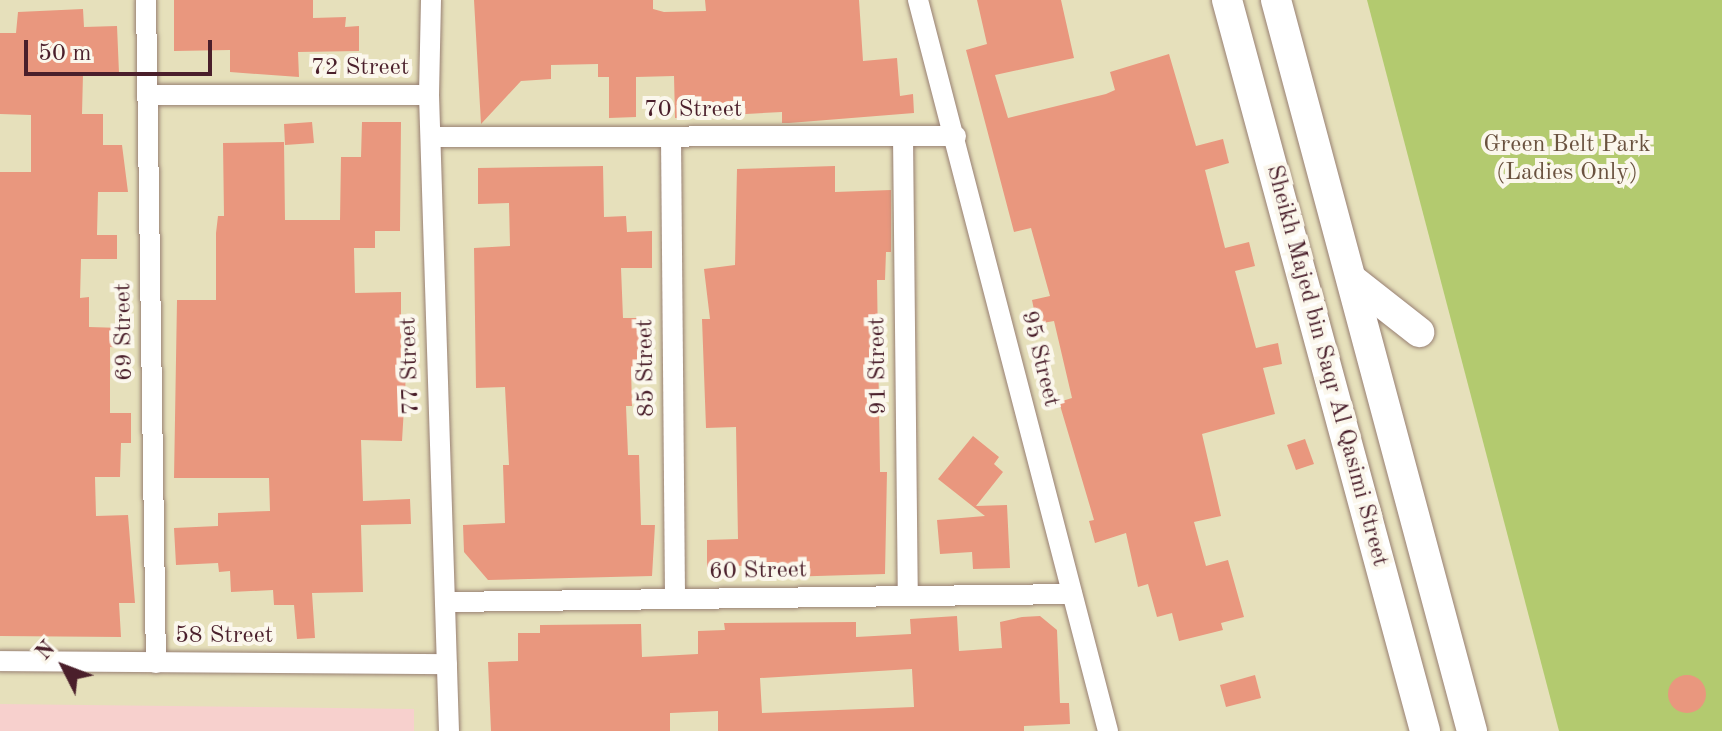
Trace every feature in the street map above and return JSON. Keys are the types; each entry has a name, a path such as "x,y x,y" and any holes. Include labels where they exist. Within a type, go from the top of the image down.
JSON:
{"main road":[{"name":"Sheikh Majed bin Saqr Al Qasimi Street","path":"1227,0 1425,731"},
{"name":"Sheikh Majed bin Saqr Al Qasimi Street","path":"1276,1 1354,281 1472,731"},
{"path":"1354,281 1419,332"}],"street":[{"name":"69 Street","path":"146,0 156,663"},
{"name":"77 Street","path":"431,0 429,95 449,731"},
{"name":"95 Street","path":"918,0 956,136 1108,731"},
{"name":"72 Street","path":"147,95 429,95"},
{"name":"91 Street","path":"903,136 908,596"},
{"name":"70 Street","path":"431,137 956,136"},
{"name":"85 Street","path":"671,137 675,599"},
{"name":"60 Street","path":"445,602 1072,594"},
{"name":"58 Street","path":"0,661 447,664"}],"shaded area":[{"path":"0,704 414,709 414,731 0,731"}],"green space":[{"name":"Green Belt Park (Ladies Only)","path":"1367,0 1722,0 1722,731 1559,731"}],"building":[{"path":"174,0 313,0 313,18 346,17 345,27 359,26 359,51 298,52 299,77 230,72 230,50 174,51"},
{"path":"474,0 653,0 653,9 664,12 706,11 705,0 859,0 863,61 897,58 900,96 913,94 914,113 789,123 782,123 782,112 675,118 674,76 636,77 636,117 609,118 609,77 598,77 598,64 551,65 551,79 521,81 481,124"},
{"path":"977,0 1061,0 1074,58 995,75 1008,118 1106,94 1115,90 1110,72 1169,54 1196,146 1223,139 1229,163 1205,170 1225,248 1249,242 1255,266 1235,271 1256,348 1278,343 1282,364 1263,368 1275,414 1202,434 1221,516 1194,522 1206,566 1228,560 1244,617 1221,623 1223,630 1179,641 1172,613 1157,617 1148,584 1138,587 1126,533 1095,543 1089,521 1094,520 1059,402 1072,398 1054,321 1037,324 1032,300 1050,296 1031,228 1014,232 966,50 987,44"},
{"path":"83,9 84,27 117,26 119,73 83,74 82,114 103,114 103,145 122,145 128,192 98,192 97,235 117,235 117,259 81,259 80,298 89,297 89,327 122,328 121,348 110,347 110,413 131,413 131,443 121,443 120,477 95,477 96,516 128,515 135,603 119,603 121,637 0,636 0,172 31,172 31,115 0,114 0,33 16,33 18,12"},
{"path":"312,122 314,143 285,145 284,124"},
{"path":"362,122 401,122 400,231 375,231 375,248 354,248 355,293 401,292 401,374 406,374 402,441 361,440 363,501 410,499 411,524 361,525 363,592 312,593 315,638 297,639 294,605 274,605 273,590 231,592 230,571 219,572 218,563 176,565 174,528 218,526 218,513 270,511 269,478 174,478 177,300 216,300 216,233 218,216 224,216 223,143 284,142 285,220 340,220 341,157 361,157"},
{"path":"603,166 604,217 626,216 627,232 652,231 652,268 621,268 623,318 647,318 648,368 631,368 632,406 626,406 628,455 639,455 641,525 655,525 652,576 488,580 464,552 463,525 505,523 503,465 509,465 505,387 476,388 474,248 510,246 509,203 478,204 478,168"},
{"path":"835,166 835,192 891,190 891,252 886,252 885,280 877,280 880,472 887,472 885,574 783,577 782,564 736,566 736,577 720,578 707,567 707,540 738,539 736,427 706,428 702,319 710,319 704,269 735,265 737,169"},
{"path":"973,436 999,457 994,464 1003,472 976,506 1007,505 1010,568 973,569 972,552 940,554 937,520 985,516 938,479"},
{"path":"1305,439 1314,464 1296,470 1287,445"},
{"path":"957,616 959,651 1002,648 1000,622 1040,616 1057,630 1060,703 1069,703 1070,724 1024,726 1024,731 718,731 718,711 670,713 670,731 491,731 488,662 518,661 518,633 540,633 540,625 641,624 642,657 698,654 698,631 725,630 724,623 856,622 856,637 911,634 910,619","holes":["912,669 914,707 762,713 760,678"]},
{"path":"1255,675 1261,698 1226,707 1220,685"},
{"path":"1687,675 1700,681 1706,694 1700,707 1687,713 1674,707 1668,694 1674,681"}]}
